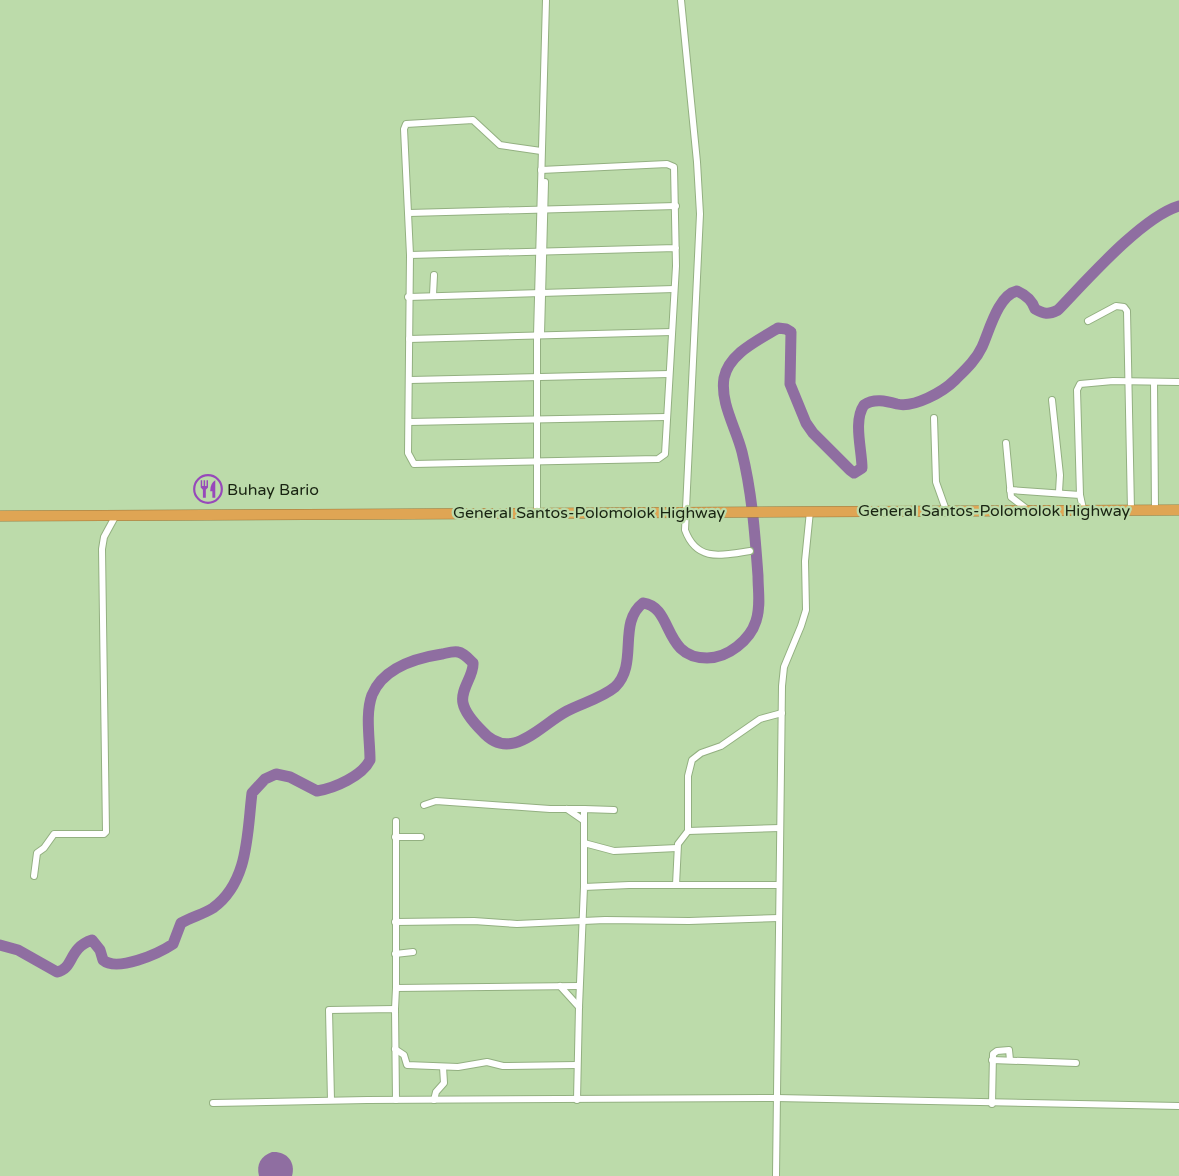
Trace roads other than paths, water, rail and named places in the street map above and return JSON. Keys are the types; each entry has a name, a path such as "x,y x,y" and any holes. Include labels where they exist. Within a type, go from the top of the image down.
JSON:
{"highway":[{"name":"General Santos-Polomolok Highway","path":"0,516 1179,510"}],"street":[{"path":"680,0 700,214 684,512 685,530 688,539 710,555 718,556 750,551"},
{"path":"537,512 543,124 547,2"},
{"path":"541,151 500,145 472,120 406,124 404,129 410,255 408,296 410,338 408,453 411,461 418,465 662,458 665,454 676,248 676,172 671,164 543,170"},
{"path":"543,124 541,151 543,170"},
{"path":"409,213 676,206"},
{"path":"410,255 676,248"},
{"path":"434,275 434,295"},
{"path":"408,296 674,289"},
{"path":"1088,321 1116,306 1120,305 1126,308 1131,510"},
{"path":"410,338 672,332"},
{"path":"410,380 669,374"},
{"path":"1083,509 1080,495 1078,386 1085,382 1179,382"},
{"path":"1154,382 1155,510"},
{"path":"1052,400 1060,474 1059,492"},
{"path":"409,422 666,417"},
{"path":"934,418 936,482 946,510"},
{"path":"1006,443 1011,497 1028,510"},
{"path":"1010,490 1080,495"},
{"path":"776,1176 779,885 784,667 806,610 805,561 810,511"},
{"path":"34,876 38,853 54,834 104,834 106,832 102,549 104,537 116,515"},
{"path":"688,831 688,776 692,760 701,753 722,746 760,719 782,714"},
{"path":"424,805 436,801 614,810"},
{"path":"567,809 583,820"},
{"path":"577,1100 578,1007 584,888 584,809"},
{"path":"396,821 396,1100"},
{"path":"676,885 677,848 679,840 688,831 780,828"},
{"path":"395,837 421,837"},
{"path":"584,843 614,850 677,848"},
{"path":"584,888 676,885 779,885"},
{"path":"395,922 474,921 517,924 779,918"},
{"path":"396,954 413,952"},
{"path":"560,986 578,1007"},
{"path":"396,988 579,986"},
{"path":"330,1100 329,1010 395,1008"},
{"path":"395,1049 404,1055 408,1066 473,1066 487,1062 503,1066 577,1065"},
{"path":"992,1104 992,1060 994,1052 1004,1050 1010,1052 1010,1060"},
{"path":"992,1060 1076,1063"},
{"path":"434,1100 436,1092 444,1084 443,1067"},
{"path":"213,1103 330,1100 776,1098 992,1104 1179,1106"}],"waterway":[{"path":"0,945 18,950 57,972 66,967 79,948 92,940 100,950 103,960 118,964 148,957 173,944 181,923 213,908 234,885 244,856 252,793 265,779 276,774 290,777 317,791 340,784 366,766 370,760 368,719 372,695 384,678 401,666 422,658 452,652 466,656 473,663 473,668 463,693 464,707 482,731 493,740 504,744 515,743 525,739 567,711 615,687 622,678 626,667 631,621 635,611 643,603 653,607 660,613 675,642 682,650 693,656 715,657 737,647 753,628 758,615 759,604 756,545 748,483 742,452 726,406 723,387 727,369 738,354 778,328 791,332 790,384 806,423 813,433 854,473 862,468 859,419 864,405 876,401 904,405 912,404 928,398 950,385 977,356 999,307 1010,294 1017,291 1023,294 1030,300 1035,309 1041,312 1051,313 1058,310 1132,236 1164,212 1179,206"}],"place":[{"name":"Buhay Bario","path":"208,489"}]}
